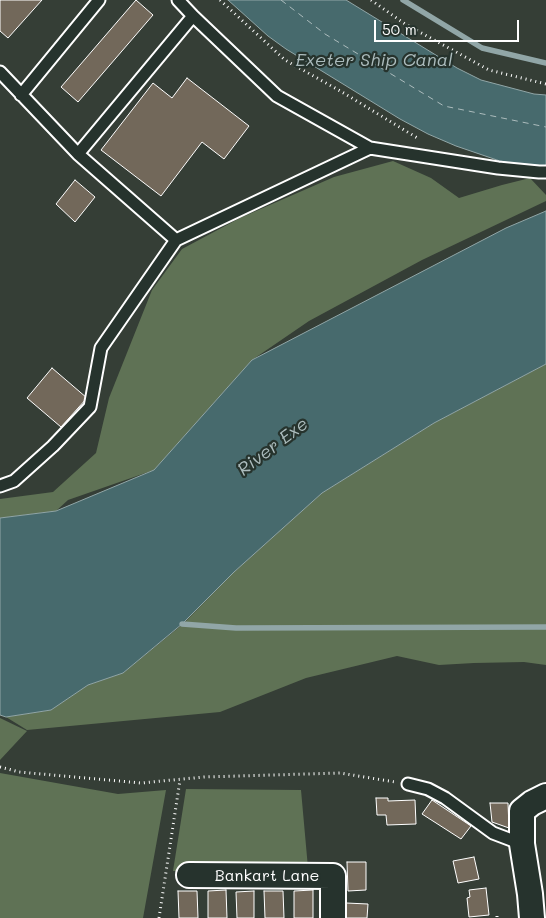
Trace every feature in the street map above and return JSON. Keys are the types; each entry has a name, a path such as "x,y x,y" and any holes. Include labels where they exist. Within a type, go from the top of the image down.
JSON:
{"street":[{"path":"532,918 522,844 522,811 546,796"},
{"name":"Bankart Lane","path":"189,875 333,876 333,918"}],"lane":[{"path":"21,95 99,0"},
{"path":"178,0 277,96 370,148 498,168 546,172"},
{"path":"78,154 193,16"},
{"path":"0,72 78,154 176,240"},
{"path":"0,486 14,481 53,446 90,407 101,348 176,240 370,148"},
{"path":"408,784 428,789 445,798 493,834 522,844"}],"path":[{"path":"220,0 285,60 342,92 423,142"},
{"path":"371,0 405,24 489,70 546,84"},
{"path":"0,767 19,772 141,783 204,778 340,772 408,784"},
{"path":"159,918 180,780"}],"green space":[{"path":"393,161 431,178 459,198 530,178 546,195 546,201 422,260 309,321 252,360 154,470 68,500 56,511 0,518 0,499 53,492 96,453 109,398 152,290 182,249 240,218 334,177"},
{"path":"546,364 546,665 524,662 439,665 397,656 306,678 220,712 27,730 6,717 51,710 88,685 123,673 183,624 234,572 322,493 434,423"},
{"path":"0,718 27,731 0,760"},
{"path":"0,773 118,794 166,790 143,918 0,918"},
{"path":"186,789 301,790 308,868 173,871"}],"water":[{"name":"Exeter Ship Canal","path":"228,0 346,0 457,68 481,80 534,94 546,95 546,166 500,161 428,134 400,119 286,49 268,36"},
{"name":"River Exe","path":"546,211 546,364 434,423 322,493 234,572 182,624 123,673 88,685 51,710 6,717 0,715 0,518 56,511 154,470 252,360 506,228"}],"building":[{"path":"0,0 42,0 8,38 0,31"},
{"path":"136,0 153,15 78,102 61,87"},
{"path":"187,78 249,126 224,159 202,142 161,196 101,150 153,83 172,98"},
{"path":"75,180 95,197 75,222 56,204"},
{"path":"52,368 87,398 61,427 27,398"},
{"path":"376,798 388,798 388,801 415,800 416,824 387,825 386,815 377,815"},
{"path":"432,800 471,826 461,839 422,814"},
{"path":"490,803 508,803 509,828 492,822"},
{"path":"474,857 479,879 458,883 453,861"},
{"path":"347,862 366,862 366,890 348,891"},
{"path":"486,888 489,915 469,917 467,898 470,897 469,890"},
{"path":"226,890 227,918 208,918 208,891"},
{"path":"313,890 313,918 294,918 294,891"},
{"path":"178,891 197,891 198,918 179,918"},
{"path":"254,891 254,918 237,918 236,892"},
{"path":"264,891 283,891 284,918 265,918"},
{"path":"346,903 368,904 367,918 346,918"}],"waterway":[{"path":"403,0 482,48 546,63"},
{"path":"182,624 236,628 546,627"}],"ferry route":[{"path":"281,0 325,34 444,106 546,127"}]}
